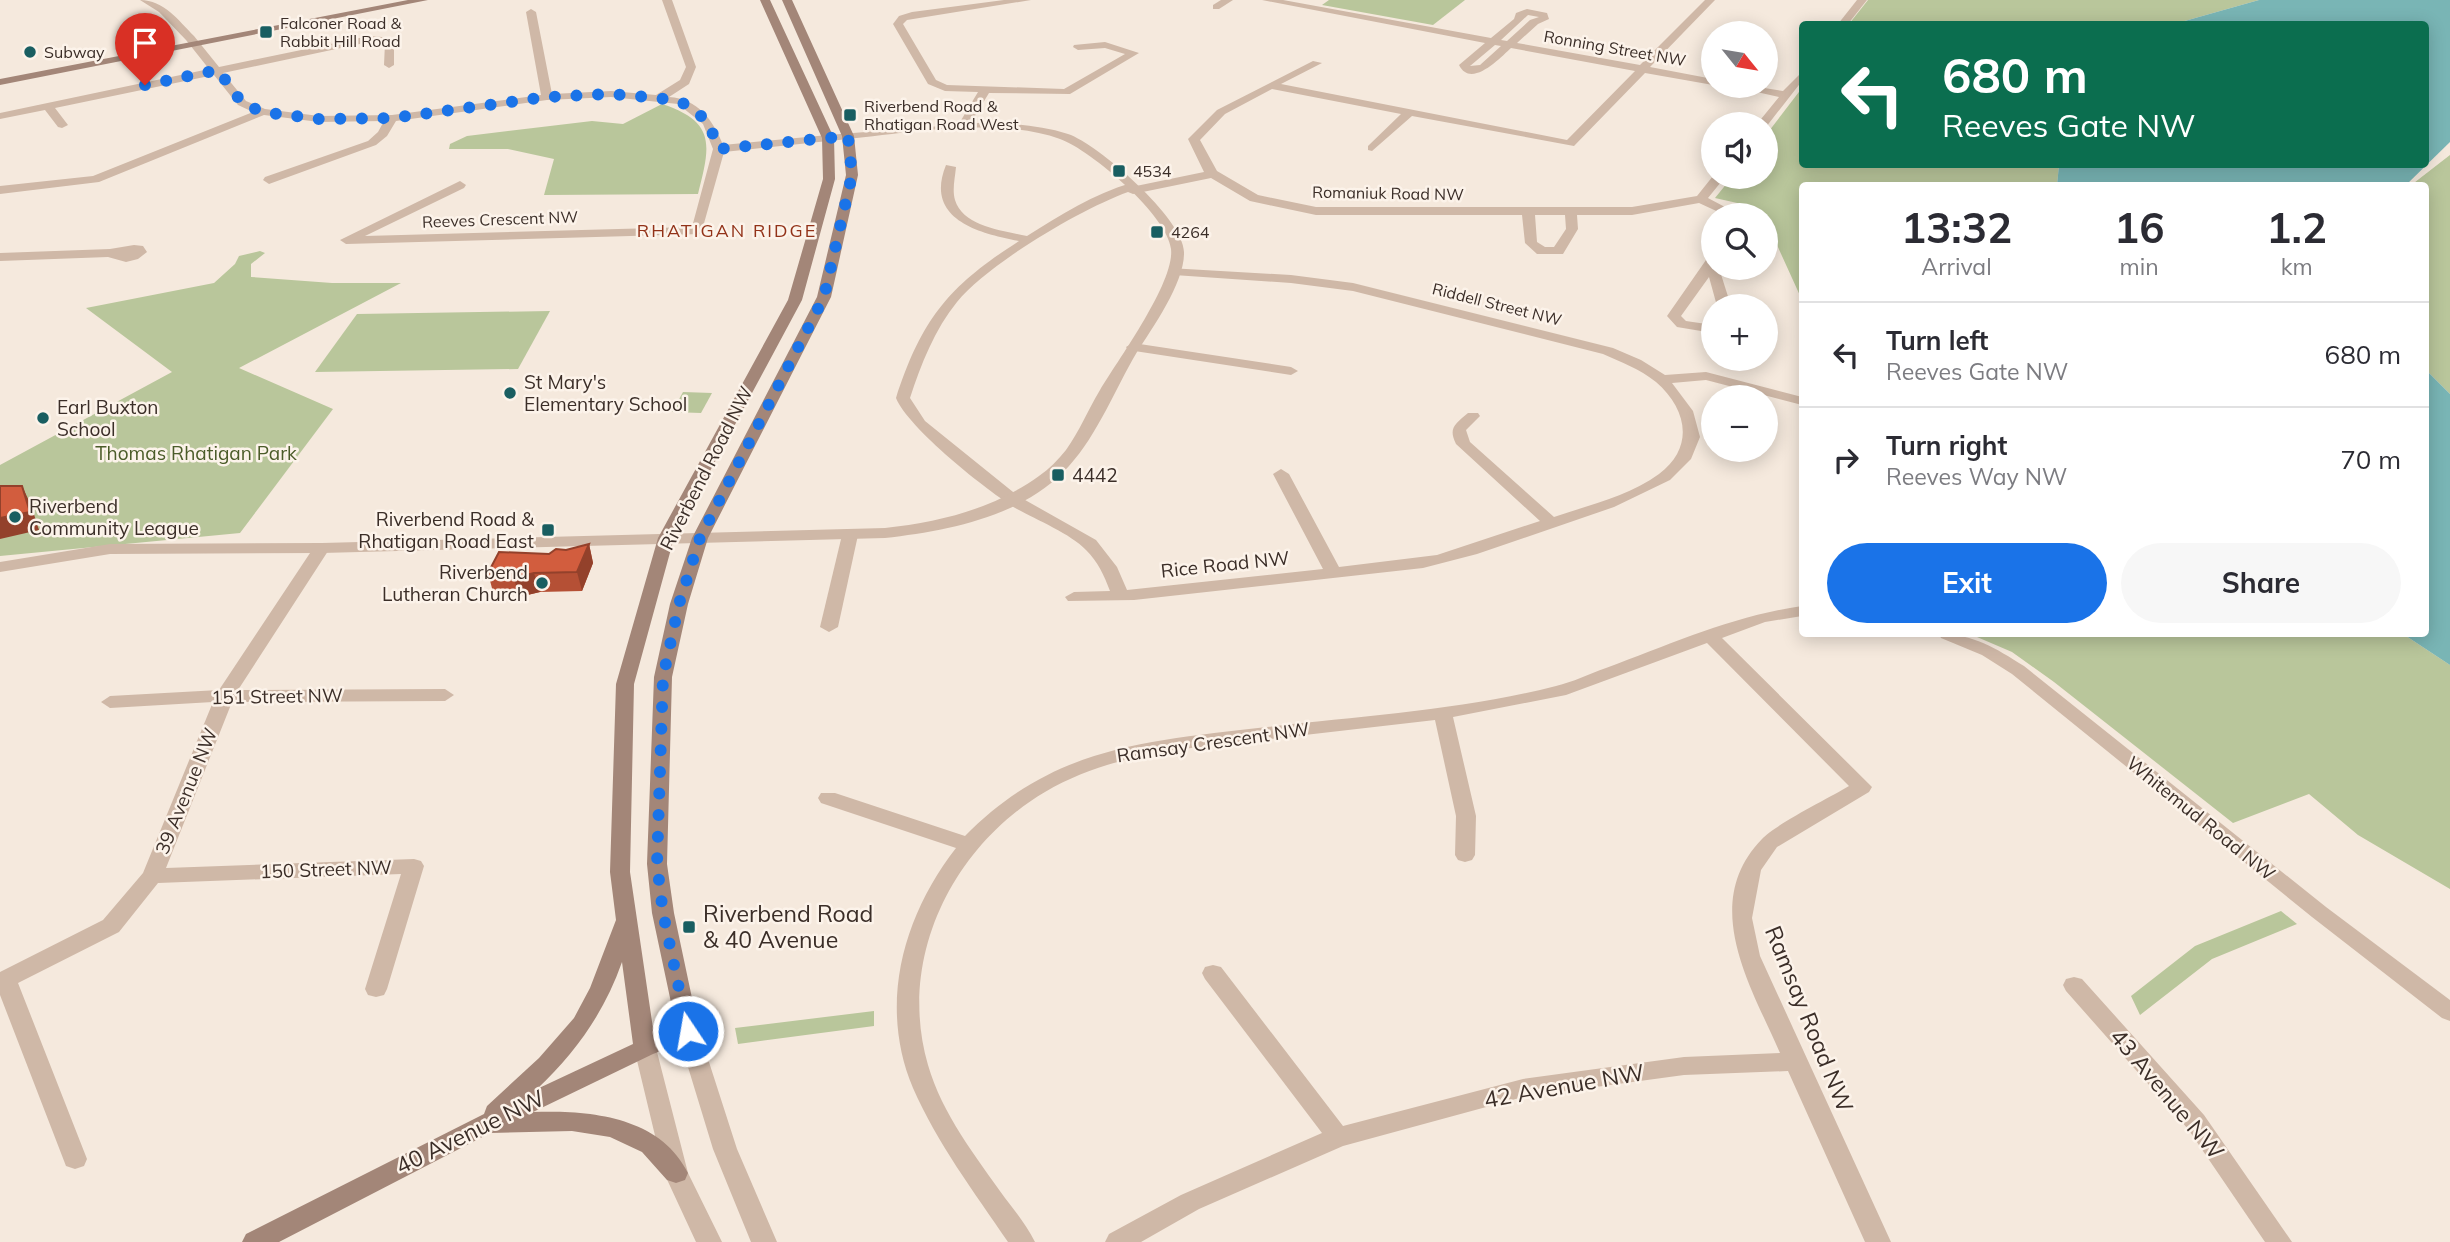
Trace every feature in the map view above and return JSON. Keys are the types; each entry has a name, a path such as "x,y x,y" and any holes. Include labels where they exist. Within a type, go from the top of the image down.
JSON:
{"main road":[{"path":"0,82 390,0"},
{"path":"0,76 423,0"},
{"name":"Riverbend Road NW","path":"645,1048 620,872 625,684 666,538 795,300 829,179 828,138 765,0"},
{"name":"Riverbend Road NW","path":"688,1031 663,913 657,864 663,677 679,604 700,538 824,297 852,175 848,136 787,0"},
{"path":"483,1125 562,1048 580,1026 602,987 625,921"},
{"name":"40 Avenue NW","path":"256,1242 483,1125 645,1048 688,1031"},
{"path":"483,1125 553,1120 597,1124 626,1132 649,1143 676,1173"}],"street":[{"path":"0,567 110,549 322,548 850,535 950,524 1012,499 1045,480 1068,458 1174,271 1177,246 1161,215 1090,150 1068,138 1020,127 970,127 719,149 708,122 681,102 611,94 547,97 393,118 319,119 262,112 242,103 192,41 162,10 145,0"},
{"path":"659,98 685,82 691,67 667,0"},
{"path":"1026,0 912,15 903,18 898,24 933,84 944,88 1066,92 1134,52 1105,45 1078,47"},
{"path":"1216,7 1228,0"},
{"name":"Ronning Street NW","path":"1267,0 1701,74"},
{"path":"1270,85 1570,144 1710,0"},
{"path":"1845,21 1862,0"},
{"path":"531,12 547,97"},
{"name":"Ronning Street NW","path":"1527,12 1544,15 1544,19 1534,22 1513,43 1484,67 1475,70 1466,69 1464,65 1519,20 1519,15 1527,12"},
{"path":"0,116 385,38 390,40 389,65"},
{"path":"1121,596 1109,567 1090,544 1012,499 912,416 903,398 933,328 947,305 977,275 1082,206 1130,187 1210,171 1194,139 1221,112 1317,63"},
{"name":"Ronning Street NW","path":"1647,67 1701,79"},
{"path":"1773,112 1799,79"},
{"path":"1778,89 1789,92"},
{"path":"970,127 985,90"},
{"path":"970,127 999,91"},
{"path":"1778,91 1789,92"},
{"path":"48,106 62,125"},
{"path":"0,190 95,179 262,112"},
{"path":"1373,148 1409,113"},
{"path":"269,180 372,143 383,134 393,118"},
{"name":"Reeves Crescent NW","path":"460,185 346,240 697,231 719,149"},
{"path":"950,167 949,198 956,212 974,224 1030,240"},
{"name":"Romaniuk Road NW","path":"1210,171 1254,198 1316,211 1643,210 1701,199"},
{"path":"1709,189 1701,199 1709,203"},
{"path":"1528,211 1531,243 1542,251 1558,251 1572,229 1571,212"},
{"path":"0,257 22,254 111,253"},
{"name":"Riddell Street NW","path":"1174,271 1291,279 1376,292 1608,351 1636,363 1662,380"},
{"path":"1701,278 1674,316 1682,324 1701,327"},
{"path":"1133,347 1291,371"},
{"path":"1662,380 1706,376 1799,400"},
{"name":"Rice Road NW","path":"1074,597 1121,596 1334,574 1441,559 1648,489 1664,479 1686,456 1693,429 1683,402 1662,380"},
{"path":"1473,416 1459,428 1458,433 1464,444 1551,523"},
{"name":"Rice Road NW","path":"1280,474 1334,574"},
{"path":"829,626 850,535"},
{"name":"39 Avenue NW","path":"3,981 111,926 152,876 225,696 322,548"},
{"name":"Ramsay Crescent NW","path":"1021,1242 935,1109 924,1086 910,1039 907,992 914,945 930,902 954,863 999,814 1035,788 1076,768 1119,754 1165,746 1443,713 1560,691 1762,617 1799,611"},
{"name":"Ramsay Road NW","path":"1709,635 1863,787 1770,842 1751,868 1741,918 1749,956 1878,1242"},
{"name":"Whitemud Road NW","path":"1954,637 1988,651 2018,670 2319,912 2450,1012"},
{"name":"151 Street NW","path":"110,702 225,696 444,695"},
{"path":"1443,713 1466,816 1465,855"},
{"path":"828,797 969,845"},
{"name":"150 Street NW","path":"152,876 414,866 376,989"},
{"path":"1213,973 1338,1137"},
{"path":"3,981 75,1159"},
{"name":"43 Avenue NW","path":"2074,985 2196,1122 2279,1242"},
{"name":"Riverbend Road NW","path":"688,1031 725,1149 764,1242"},
{"name":"Riverbend Road NW","path":"645,1048 676,1173 709,1242"},
{"name":"42 Avenue NW","path":"1118,1242 1189,1202 1338,1137 1523,1088 1684,1066 1795,1062"}],"green space":[{"path":"1329,0 1465,0 1433,25 1322,5"},
{"path":"1868,0 2259,0 2185,21 1851,21"},
{"path":"1799,92 1799,168 2059,168 2057,182 1799,182 1799,293 1778,247 1778,203 1737,203 1715,198 1722,189 1778,189 1778,119"},
{"path":"662,104 693,119 705,138 705,162 698,194 544,195 554,159 508,149 449,149 450,144 467,136 592,121 623,124"},
{"path":"2450,155 2450,394 2429,373 2429,182 2415,182"},
{"name":"Thomas Rhatigan Park","path":"260,251 265,253 251,264 251,277 332,283 401,283 239,368 333,409 240,533 0,556 0,465 172,372 86,308 214,283 235,264 239,256"},
{"path":"550,311 518,369 315,372 357,314"},
{"path":"683,392 712,393 701,413 672,412"},
{"path":"1977,637 2408,637 2450,665 2450,889 2358,835 2309,794 2233,823 2012,652"},
{"path":"2281,911 2297,924 2212,959 2140,1015 2131,996 2195,946"},
{"path":"874,1011 874,1026 738,1044 735,1028"}],"water":[{"path":"2259,0 2450,0 2450,142 2429,163 2429,21 2185,21"},
{"path":"2059,168 2423,168 2409,182 2057,182"},
{"path":"2429,373 2450,394 2450,665 2408,637 2429,637"}],"building":[{"path":"0,486 22,486 30,512 0,518"},
{"path":"589,544 577,572 534,573 514,578 515,573 488,573 499,552 549,554 556,549 566,550"}],"place":[{"name":"Falconer Road & Rabbit Hill Road","path":"266,32"},
{"name":"Subway","path":"30,52"},
{"name":"Riverbend Road & Rhatigan Road West","path":"850,115"},
{"name":"4534","path":"1119,171"},
{"name":"4264","path":"1157,232"},
{"name":"St Mary's Elementary School","path":"510,393"},
{"name":"Earl Buxton School","path":"43,418"},
{"name":"4442","path":"1058,475"},
{"name":"Riverbend Community League","path":"15,517"},
{"name":"Riverbend Road & Rhatigan Road East","path":"548,530"},
{"name":"Riverbend Lutheran Church","path":"542,583"},
{"name":"Riverbend Road & 40 Avenue","path":"689,927"}],"district":[{"name":"RHATIGAN RIDGE","path":"727,231"}],"route":[{"path":"145,85 218,70 242,103 262,112 319,119 393,118 547,97 611,94 681,102 708,122 719,149 848,136 852,175 824,297 700,538 679,604 663,677 657,864 663,913 688,1031"}]}
